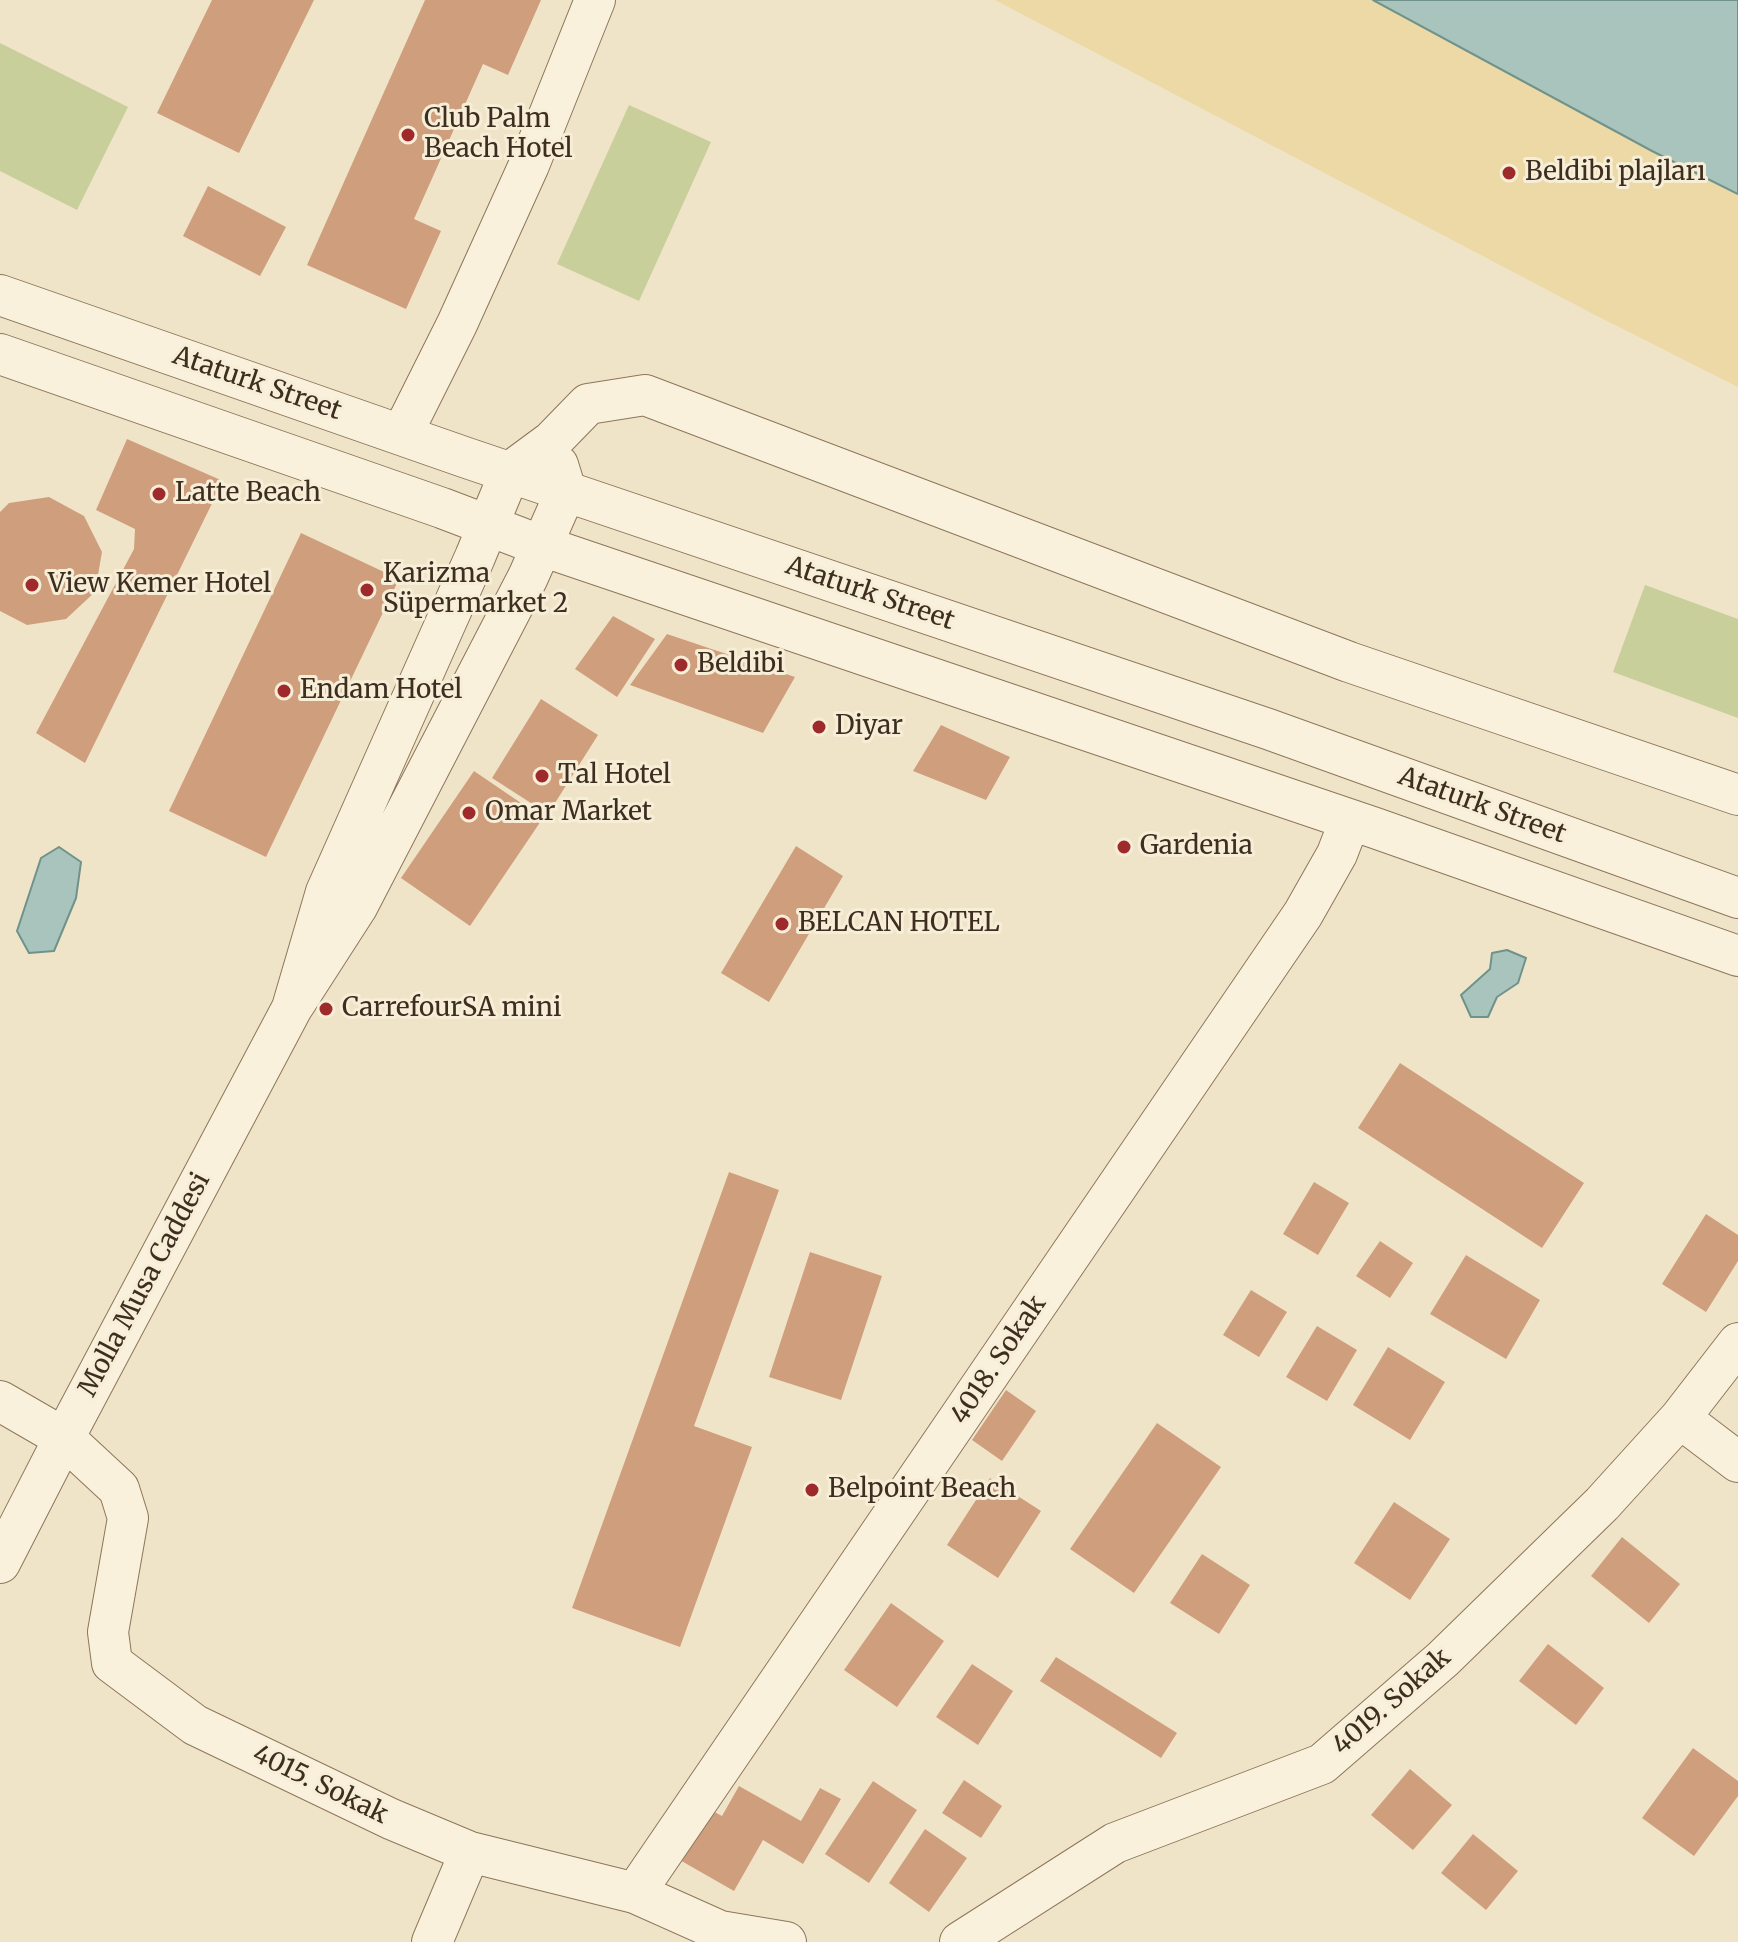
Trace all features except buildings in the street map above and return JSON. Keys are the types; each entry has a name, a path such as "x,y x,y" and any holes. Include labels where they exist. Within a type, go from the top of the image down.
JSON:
{"street":[{"path":"402,434 457,324 529,165 595,0"},
{"name":"Ataturk Street","path":"0,295 1268,729 1738,898"},
{"path":"0,354 542,546 1350,820 1738,956"},
{"path":"292,1008 326,892 510,472 552,441 588,404 645,395 1349,662 1738,795"},
{"path":"292,1008 357,907 528,577 566,491 552,441"},
{"name":"4018. Sokak","path":"635,1893 1303,914 1337,854 1350,820"},
{"name":"Molla Musa Caddesi","path":"0,1563 292,1008"},
{"name":"4019. Sokak","path":"960,1942 1115,1843 1322,1764 1443,1659 1602,1504 1680,1418 1738,1343"},
{"name":"4015. Sokak","path":"0,1401 64,1438 119,1489 128,1518 108,1632 112,1663 195,1725 391,1819 470,1852 635,1893 720,1931 786,1942"},
{"path":"1680,1418 1738,1462"},
{"path":"432,1942 470,1852"}],"green space":[{"path":"0,43 128,107 77,210 0,171"},
{"path":"629,105 711,142 639,301 557,264"},
{"path":"1645,585 1738,619 1738,718 1613,672"}],"sand":[{"name":"Beldibi plajları","path":"995,0 1373,0 1738,194 1738,387 1597,316"}],"water":[{"path":"1373,0 1738,0 1738,194 1652,151"},
{"path":"59,847 81,862 76,898 54,951 29,953 17,931 41,858"},
{"path":"1507,950 1526,958 1518,983 1497,997 1488,1017 1471,1017 1461,995 1490,969 1492,953"}],"place":[{"name":"Club Palm Beach Hotel","path":"408,135"},
{"name":"Beldibi plajları","path":"1509,173"},
{"name":"Latte Beach","path":"159,494"},
{"name":"View Kemer Hotel","path":"32,585"},
{"name":"Karizma Süpermarket 2","path":"367,590"},
{"name":"Beldibi","path":"681,665"},
{"name":"Endam Hotel","path":"284,691"},
{"name":"Diyar","path":"819,727"},
{"name":"Tal Hotel","path":"542,776"},
{"name":"Omar Market","path":"469,813"},
{"name":"Gardenia","path":"1124,847"},
{"name":"BELCAN HOTEL","path":"782,924"},
{"name":"CarrefourSA mini","path":"326,1009"},
{"name":"Belpoint Beach","path":"812,1490"}]}
